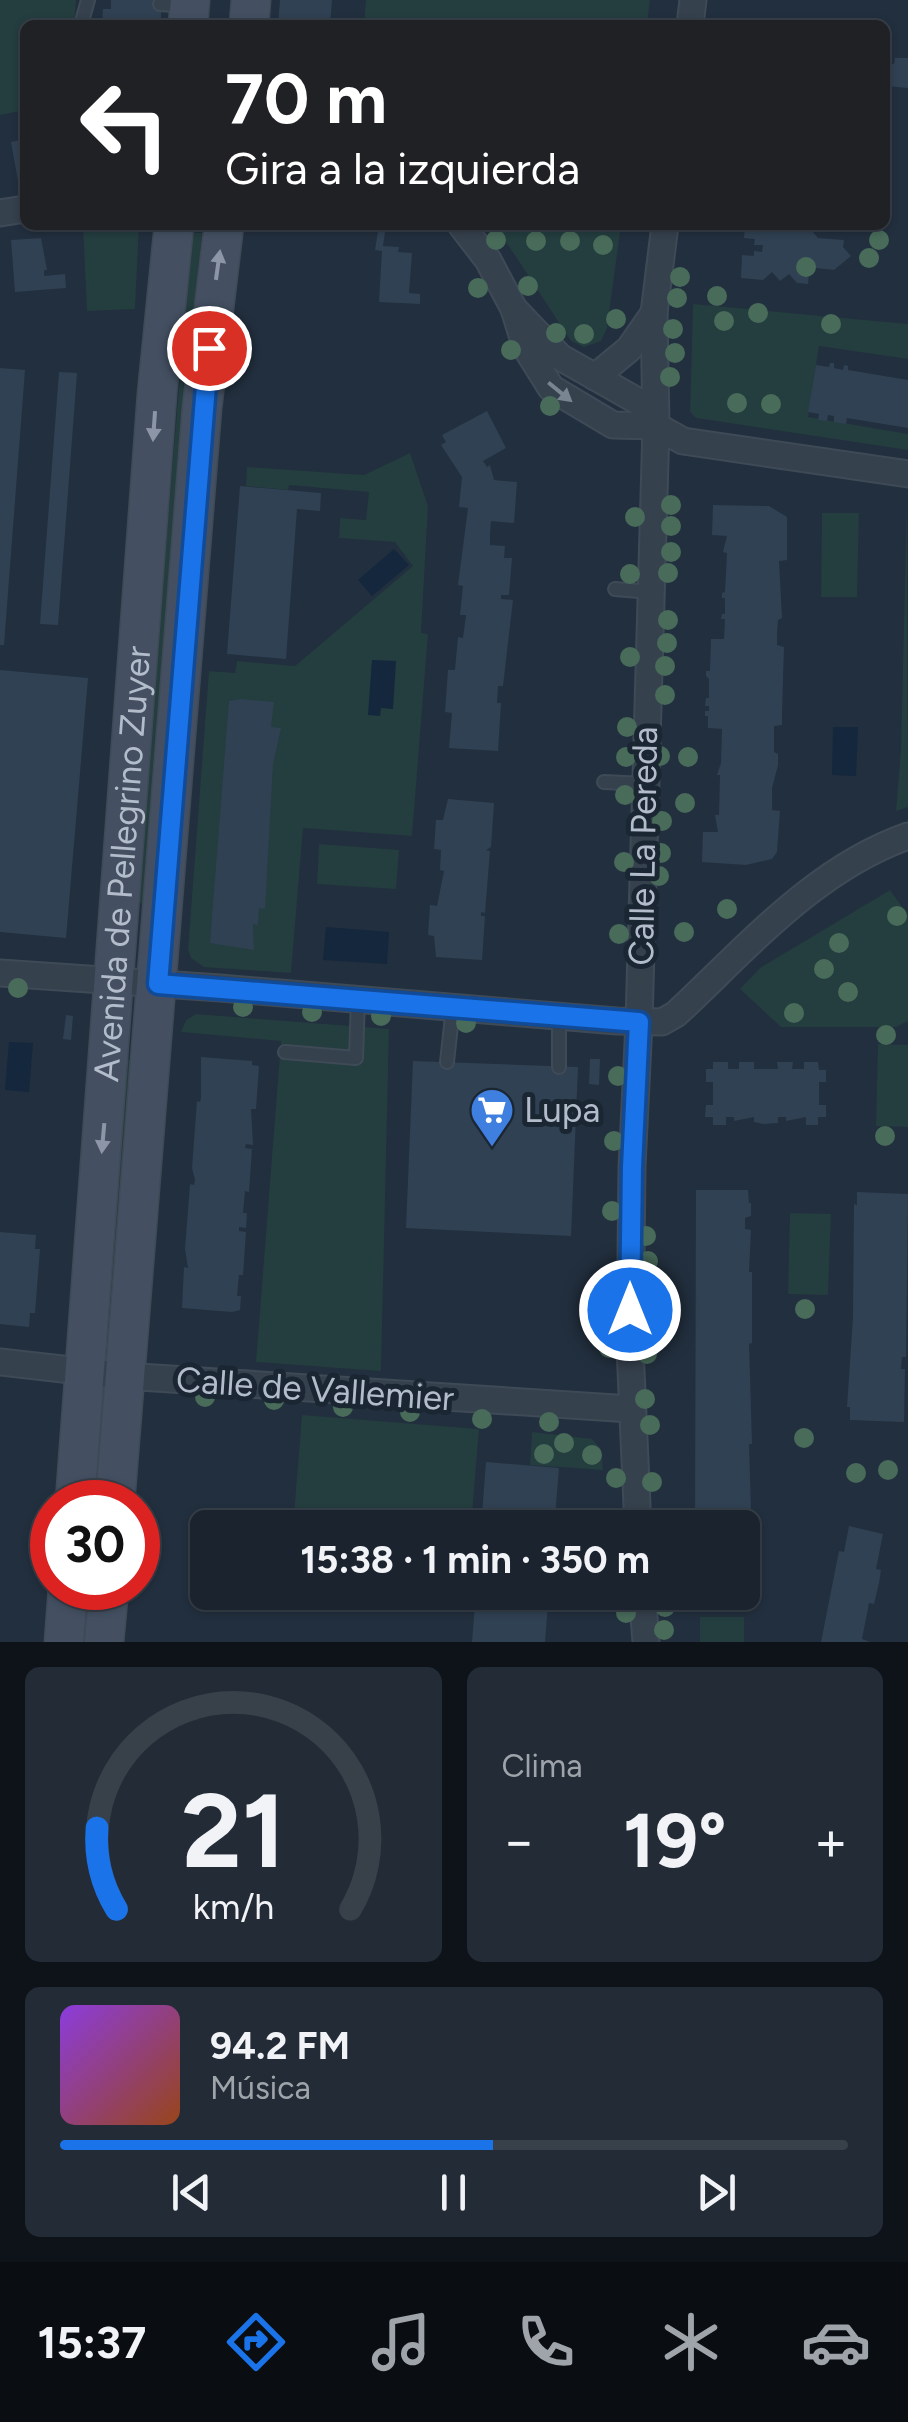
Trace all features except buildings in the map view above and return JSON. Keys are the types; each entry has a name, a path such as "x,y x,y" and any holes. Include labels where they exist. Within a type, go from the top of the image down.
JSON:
{"main road":[{"name":"Avenida de Pellegrino Zuyer","path":"77,1480 113,983 131,663 173,230"},
{"name":"Avenida de Pellegrino Zuyer","path":"117,1480 202,408 223,230"},
{"path":"64,1642 66,1610"},
{"path":"104,1642 107,1610"}],"street":[{"path":"465,230 488,260 514,309 526,348 551,388 613,425 654,468"},
{"name":"Calle La Pereda","path":"637,1510 632,1409 632,1167 656,426 654,312 664,230"},
{"path":"514,309 560,357 641,403 656,426"},
{"path":"595,377 629,349 654,312"},
{"path":"613,425 656,426 683,440 908,474"},
{"path":"0,974 662,1022 676,1014 802,897 846,867 908,836"},
{"name":"Calle de Vallemier","path":"0,1362 124,1376 632,1409"},
{"path":"643,1610 646,1642"}],"lane":[{"path":"616,590 650,592"},
{"path":"604,782 645,784"},
{"path":"285,1052 356,1058 358,999"},
{"path":"447,1062 454,1007"},
{"path":"559,1016 559,1067"}],"green space":[{"path":"0,0 76,0 74,20 20,20 20,111 0,115"},
{"path":"366,0 650,0 648,20 364,20"},
{"path":"83,230 139,230 135,309 87,311"},
{"path":"498,230 620,230 607,328 601,341 584,347 571,341"},
{"path":"192,233 202,233 146,904 136,903"},
{"path":"693,304 908,324 908,359 819,346 808,417 908,434 908,450 696,418 690,412"},
{"path":"410,453 428,506 421,633 428,634 412,836 303,828 291,973 204,967 191,958 188,949 209,671 235,673 237,661 295,666 413,566 395,542 339,538 340,518 366,520 369,492 289,485 288,490 246,486 247,467 364,475"},
{"path":"907,499 908,807 896,811 901,749"},
{"path":"822,513 859,513 857,597 821,597"},
{"path":"319,844 399,850 396,889 317,884"},
{"path":"890,890 908,915 908,1021 896,1027 781,1027 740,989 760,968"},
{"path":"196,1014 389,1029 381,1371 256,1362 281,1041 181,1032 186,1020"},
{"path":"878,1044 908,1045 908,1127 876,1126"},
{"path":"122,1060 133,1060 116,1292 105,1292"},
{"path":"790,1213 831,1214 828,1295 788,1294"},
{"path":"302,1415 479,1429 472,1510 294,1510"},
{"path":"532,1432 592,1439 601,1449 603,1470 530,1465"},
{"path":"700,1617 744,1617 744,1642 700,1642"}],"water":[{"path":"394,549 409,565 372,596 358,580"},
{"path":"372,660 396,661 393,709 381,708 380,716 368,715"},
{"path":"833,727 858,727 856,776 832,775"},
{"path":"326,927 389,932 387,964 323,960"},
{"path":"9,1042 33,1043 29,1092 5,1090"}],"place":[{"name":"Lupa","path":"492,1148"}],"route":[{"path":"209,348 158,984 639,1022 630,1310"}]}
